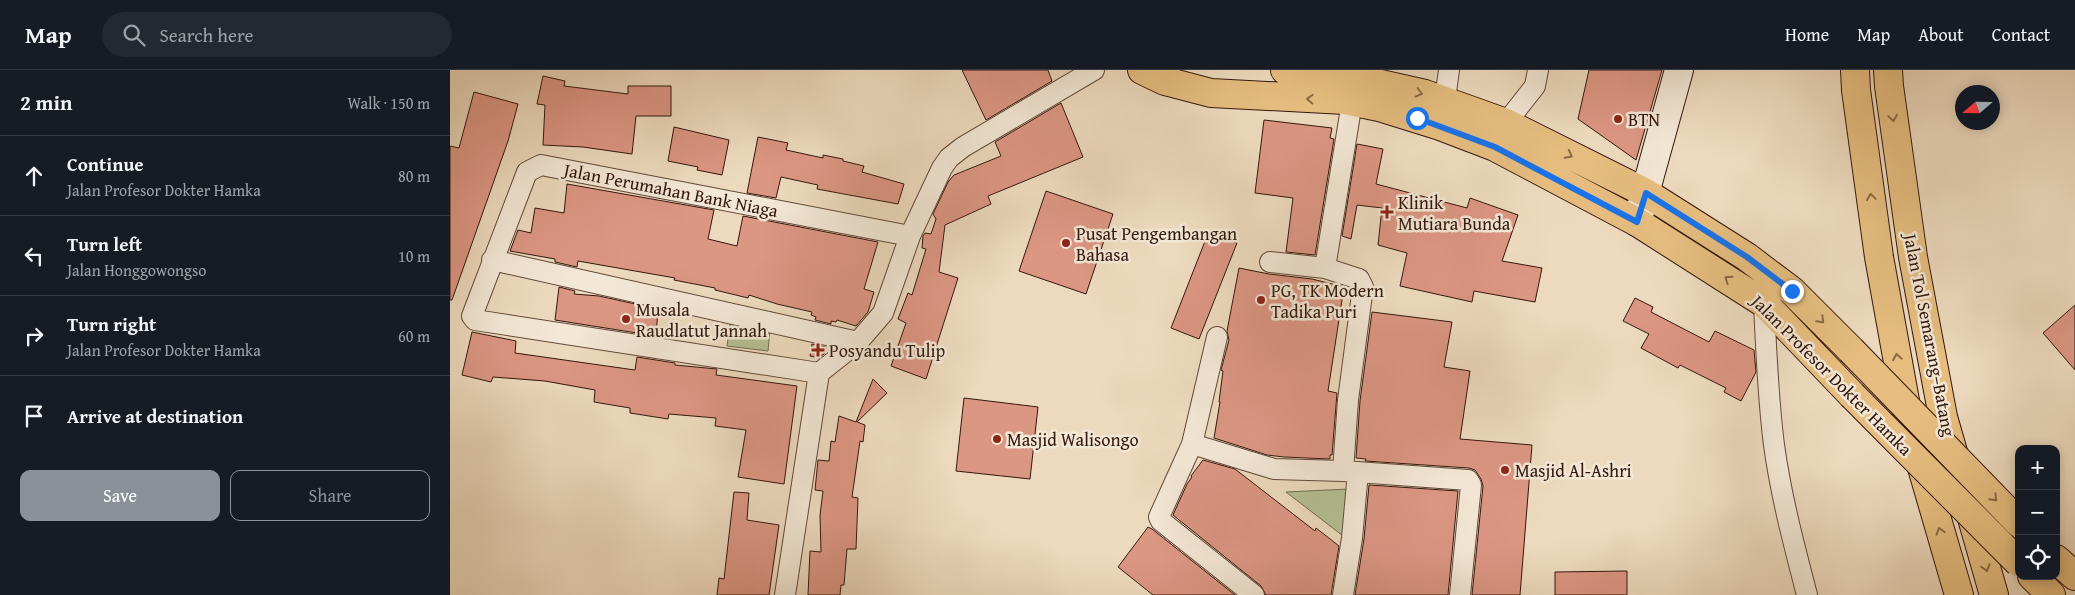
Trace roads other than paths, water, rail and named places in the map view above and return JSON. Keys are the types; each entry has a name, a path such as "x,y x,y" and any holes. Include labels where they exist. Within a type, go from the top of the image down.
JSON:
{"main road":[{"name":"Jalan Profesor Dokter Hamka","path":"1142,70 1165,82 1201,80 1352,102 1382,87"},
{"name":"Jalan Profesor Dokter Hamka","path":"1290,70 1341,75 1382,87 1443,113 1495,147 1637,222 1764,303 1852,395 2015,559"},
{"name":"Jalan Tol Semarang–Batang","path":"1855,70 1856,90 1879,257 1909,423 1959,595"},
{"name":"Jalan Tol Semarang–Batang","path":"1888,70 1888,86 1913,257 1944,417 1994,595"},
{"name":"Jalan Profesor Dokter Hamka","path":"1443,113 1506,123 1646,193 1747,257 1784,285 1851,350 2015,520"},
{"path":"2060,563 2075,576"},
{"path":"2036,580 2051,595"}],"street":[{"path":"785,595 819,373 858,342 883,313 910,236 942,168 949,158 963,147 1094,70"},
{"path":"1443,113 1449,70"},
{"path":"1506,123 1535,86 1538,70"},
{"path":"1637,222 1679,70"},
{"path":"1325,268 1352,102"},
{"name":"Jalan Perumahan Bank Niaga","path":"819,373 475,320 472,316 527,172 541,165 910,236"},
{"path":"492,260 858,342"},
{"path":"1270,262 1325,268 1359,279 1363,287 1348,400 1352,538 1343,595"},
{"path":"1764,303 1767,370 1774,446 1788,522 1807,595"},
{"path":"1217,337 1192,444 1159,514 1160,520 1254,595"},
{"path":"1192,444 1274,469 1351,471 1468,480 1470,482 1460,595"}],"place":[{"name":"BTN","path":"1618,119"},
{"name":"Klinik Mutiara Bunda","path":"1387,212"},
{"name":"Pusat Pengembangan Bahasa","path":"1066,243"},
{"name":"PG, TK Modern Tadika Puri","path":"1261,300"},
{"name":"Musala Raudlatut Jannah","path":"626,319"},
{"name":"Posyandu Tulip","path":"818,350"},
{"name":"Masjid Walisongo","path":"997,439"},
{"name":"Masjid Al-Ashri","path":"1505,470"}]}
